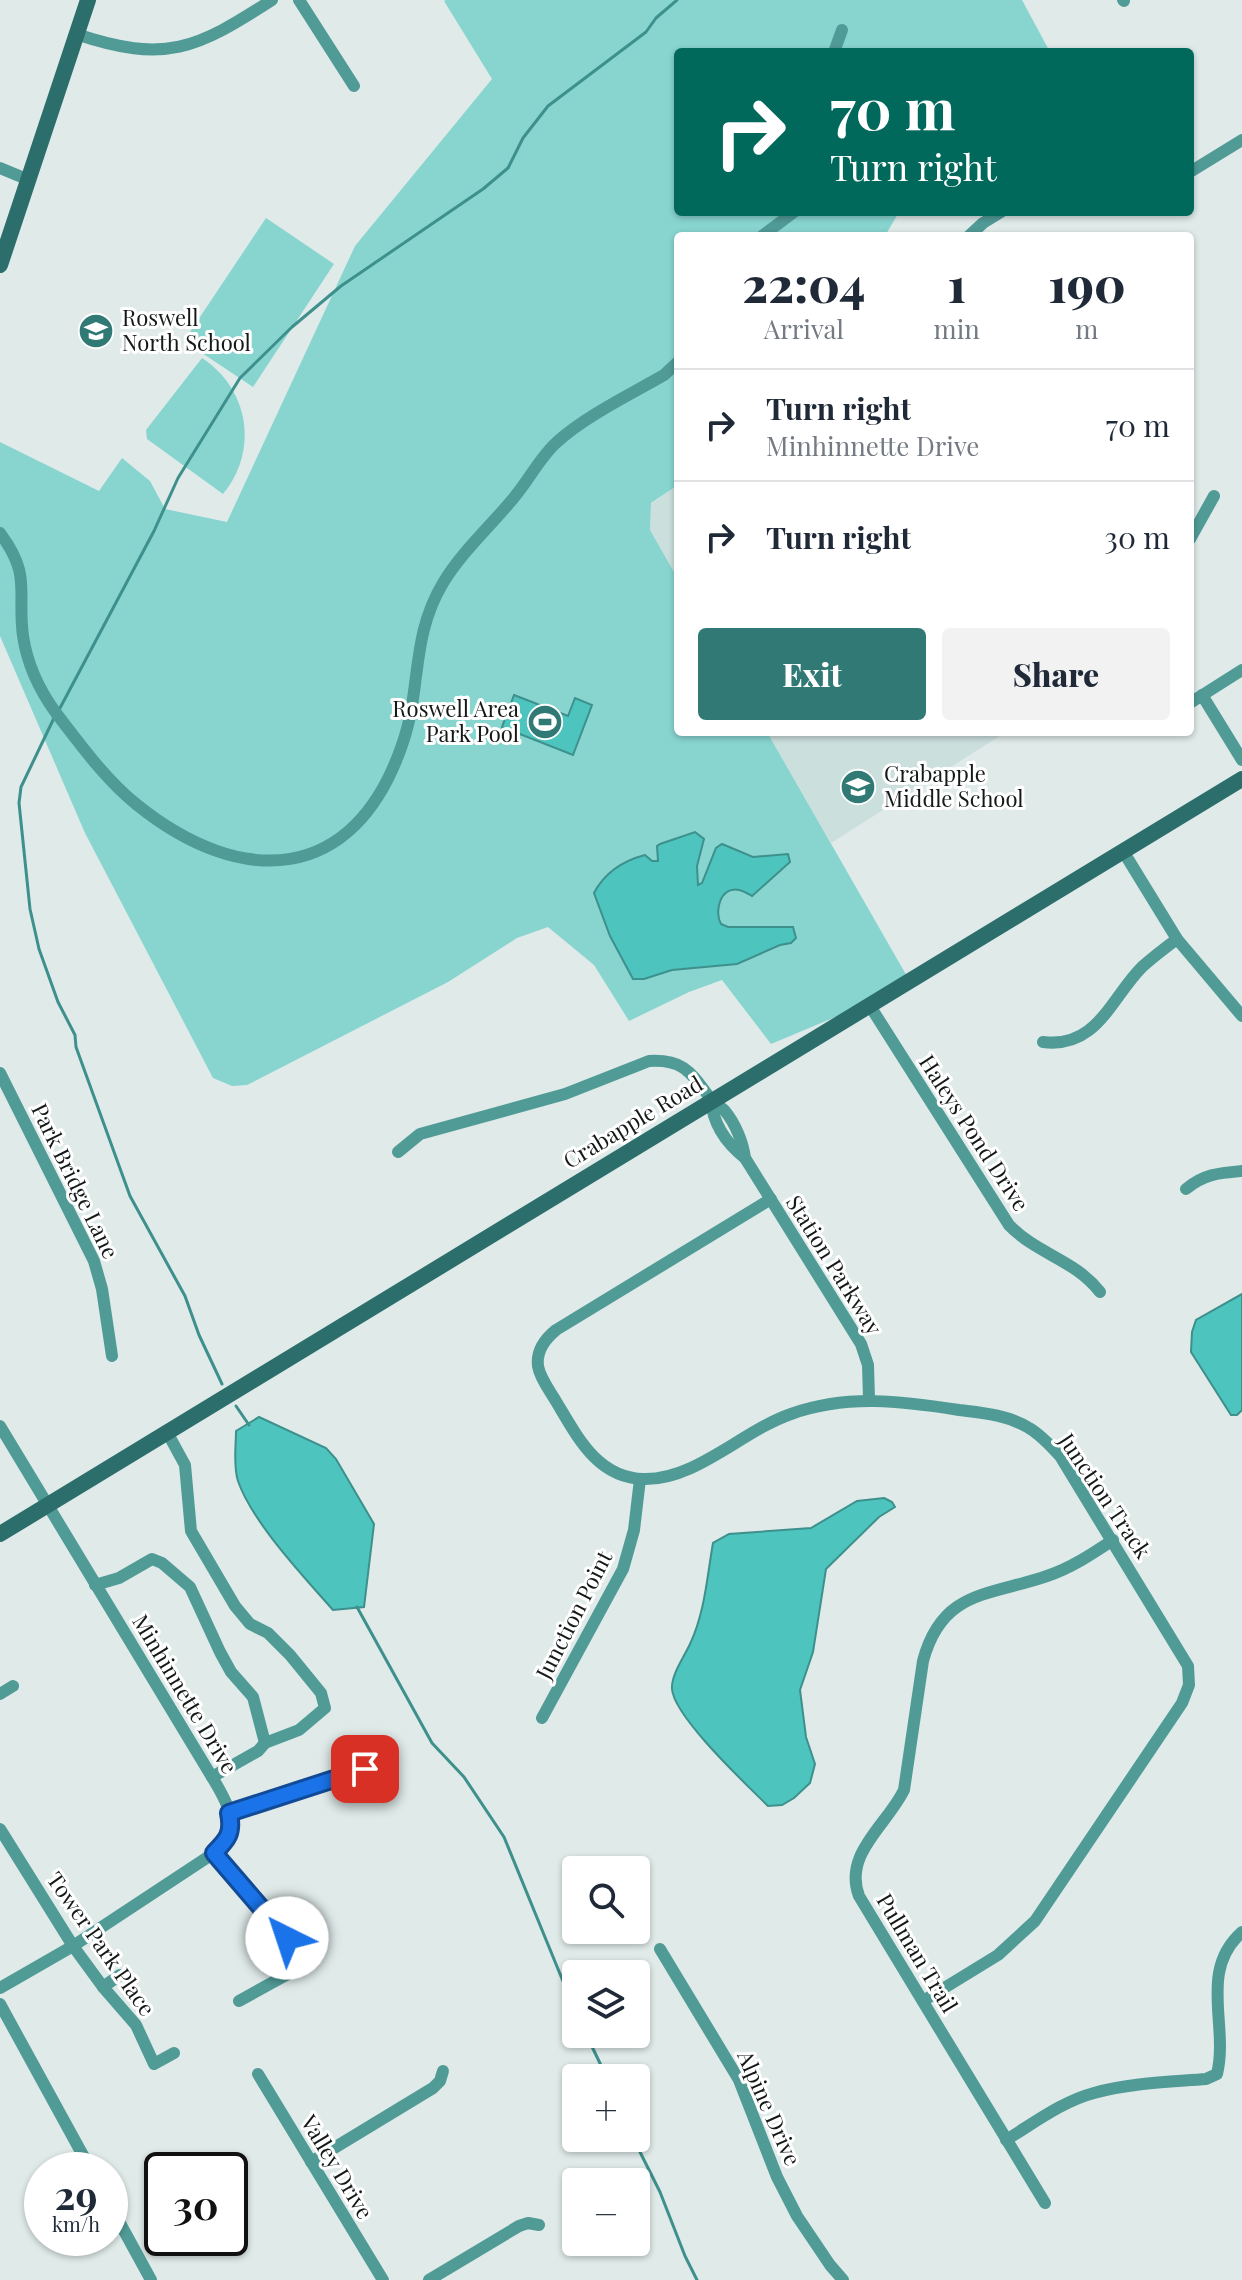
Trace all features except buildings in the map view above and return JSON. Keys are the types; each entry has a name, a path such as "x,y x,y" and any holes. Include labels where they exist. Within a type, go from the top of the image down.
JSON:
{"street":[{"path":"0,265 88,0"},
{"path":"76,34 132,50 182,47 222,32 272,0"},
{"path":"299,0 354,86"},
{"path":"835,48 842,30"},
{"path":"1194,170 1242,140"},
{"path":"0,168 29,180"},
{"path":"767,232 789,216"},
{"path":"973,232 994,216"},
{"path":"0,533 14,555 21,576 23,632 31,668 52,708 110,779 135,803 199,845 262,862 295,859 325,848 352,830 385,787 408,726 423,627 444,581 555,443 674,366"},
{"path":"1194,532 1214,496"},
{"path":"1194,700 1242,670"},
{"path":"1202,695 1242,760"},
{"name":"Crabapple Road","path":"0,1534 1242,779"},
{"path":"1123,851 1177,939 1242,1016"},
{"path":"1043,1042 1067,1042 1090,1030 1109,1011 1141,968 1177,939"},
{"name":"Haleys Pond Drive","path":"870,1006 1009,1225 1034,1248 1081,1271 1100,1292"},
{"name":"Station Parkway","path":"398,1152 420,1134 565,1094 649,1061 672,1062 687,1069 702,1084 711,1100 713,1118 734,1149 745,1158 861,1344 868,1365 869,1399"},
{"name":"Park Bridge Lane","path":"0,1073 94,1261 102,1289 112,1356"},
{"path":"1186,1189 1211,1173 1242,1171"},
{"name":"Junction Track","path":"771,1199 545,1339 539,1352 541,1376 584,1448 608,1469 640,1479 662,1479 681,1473 756,1429 791,1414 828,1404 869,1399 905,1401 994,1415 1029,1428 1060,1456 1185,1657 1189,1676 1186,1695 1035,1921 998,1955 923,2001"},
{"name":"Minhinnette Drive","path":"0,1426 212,1777 229,1813"},
{"path":"167,1432 185,1465 191,1531 235,1606 250,1624 268,1633 290,1655 321,1693 325,1708 299,1730 265,1743 258,1751 212,1777"},
{"name":"Junction Point","path":"542,1718 623,1569 634,1530 640,1479"},
{"name":"Pullman Trail","path":"1045,2203 859,1896 854,1875 860,1854 894,1809 904,1790 928,1643 943,1618 966,1600 1052,1575 1113,1540"},
{"path":"95,1585 119,1578 152,1559 162,1563 190,1587 226,1662 253,1697 265,1743"},
{"path":"0,1694 13,1686"},
{"path":"0,1988 73,1946 214,1853 229,1838 229,1813 365,1769"},
{"name":"Tower Park Place","path":"0,1829 73,1946 136,2025 154,2064 174,2053"},
{"path":"214,1853 301,1956 297,1969 239,2001"},
{"path":"1006,2140 1064,2105 1092,2093 1206,2079 1217,2074 1220,2052 1216,1984 1225,1953 1242,1932"},
{"name":"Alpine Drive","path":"660,1949 739,2080 777,2177 797,2216 843,2280"},
{"path":"103,1987 120,1975"},
{"path":"0,2004 81,2152"},
{"path":"311,2162 433,2088 440,2081 443,2071"},
{"name":"Valley Drive","path":"258,2074 383,2280"},
{"path":"429,2280 519,2226 528,2223 539,2225"},
{"path":"128,2238 151,2280"}],"shaded area":[{"path":"1022,0 1048,48 674,48 674,216 897,216 887,232 674,232 674,488 651,503 650,530 674,572 674,736 769,736 912,985 771,1044 722,980 629,1021 594,965 548,927 517,938 448,982 247,1085 232,1086 213,1078 85,833 0,636 0,442 99,491 122,458 150,481 165,509 227,522 355,246 492,79 444,1"},
{"path":"266,218 334,264 253,387 184,341"},
{"path":"202,358 230,386 244,421 242,459 223,494 147,439 146,430"},
{"path":"674,488 674,572 650,530 651,504"},
{"name":"Roswell Area Park Pool","path":"514,695 568,716 575,698 592,705 573,755 502,727"},
{"name":"Crabapple Middle School","path":"769,736 1000,736 831,843"},
{"path":"695,832 704,839 697,866 698,885 702,883 716,848 722,844 753,857 788,854 790,862 752,896 739,890 727,892 720,901 718,913 721,924 728,927 793,927 796,938 791,943 737,964 672,970 644,979 633,979 610,936 594,893 603,879 622,864 645,855 652,861 658,861 657,846"},
{"path":"1242,1294 1242,1410 1237,1415 1231,1415 1191,1352 1192,1332 1196,1320"},
{"path":"259,1417 326,1448 336,1459 374,1524 364,1607 333,1610 280,1548 245,1497 236,1469 236,1431"},
{"path":"884,1498 895,1507 879,1517 826,1569 813,1652 800,1690 806,1737 815,1764 810,1783 782,1805 768,1806 698,1733 676,1701 672,1689 676,1672 699,1620 713,1543 729,1534 811,1528 857,1501"}],"waterway":[{"path":"60,708 154,531 178,478 240,378 292,327 341,286 483,189 508,168 523,138 548,106 646,32 656,18 677,0"},
{"path":"54,718 21,787 19,803 30,909 39,949 58,1002 75,1035 76,1047 130,1196 185,1296 222,1384"},
{"path":"236,1406 249,1425"},
{"path":"357,1607 432,1743 464,1777 504,1837 562,1979"},
{"path":"593,2048 600,2064"},
{"path":"640,2152 697,2280"}],"place":[{"name":"Roswell North School","path":"96,331"},
{"name":"Roswell Area Park Pool","path":"545,722"},
{"name":"Crabapple Middle School","path":"858,787"}],"route":[{"path":"287,1938 214,1853 229,1838 229,1813 365,1769"}]}
